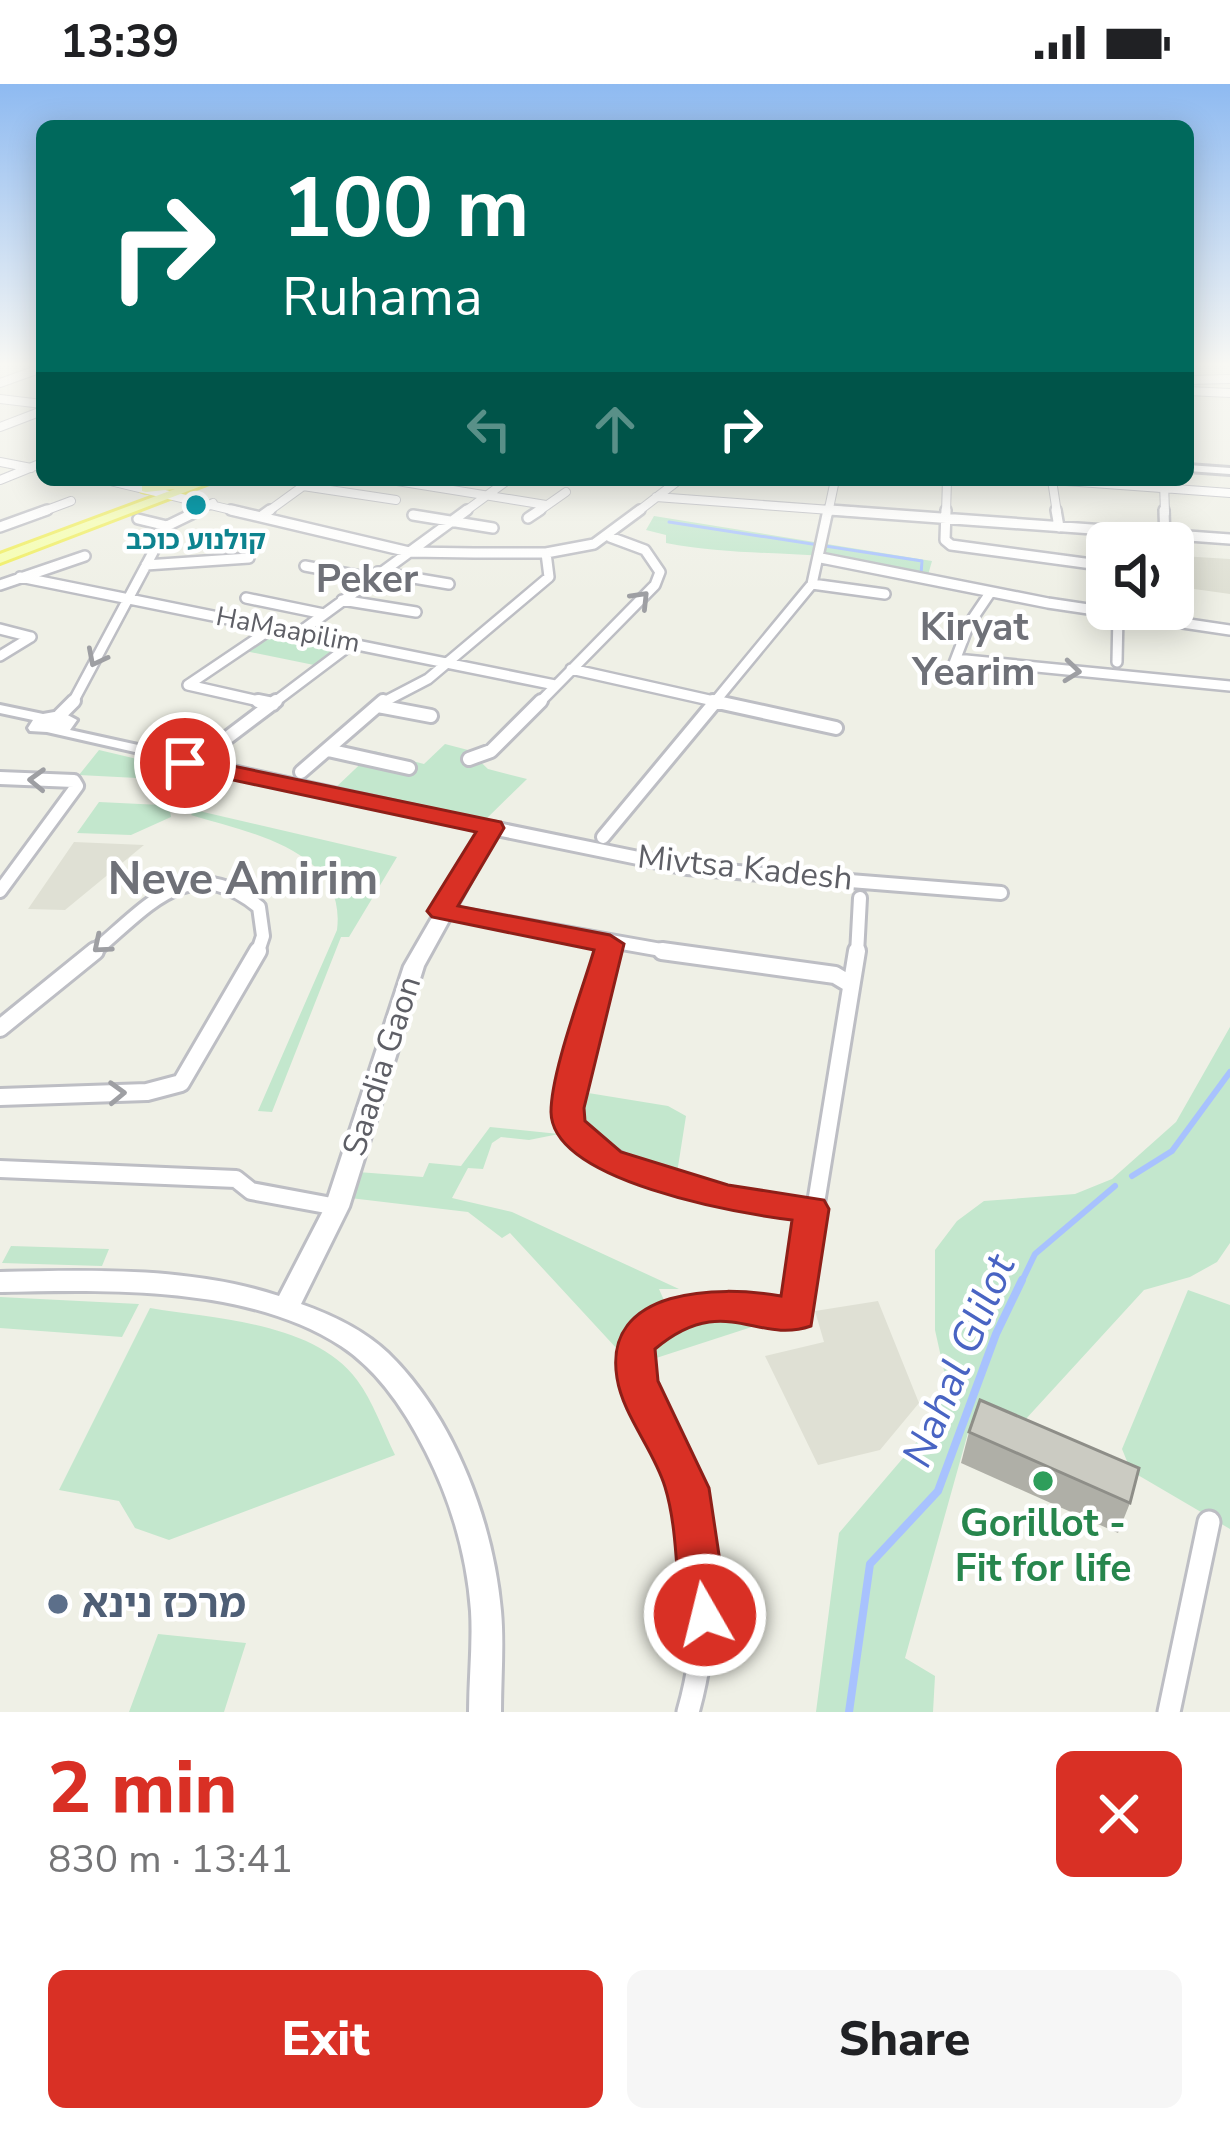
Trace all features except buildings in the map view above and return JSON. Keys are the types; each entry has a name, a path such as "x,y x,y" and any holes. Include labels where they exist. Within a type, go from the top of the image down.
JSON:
{"main road":[{"path":"146,488 180,488"},
{"path":"0,556 180,488"}],"street":[{"path":"0,462 36,467"},
{"path":"0,480 36,468"},
{"path":"1194,468 1230,471"},
{"path":"136,486 146,488"},
{"path":"263,515 304,486"},
{"path":"324,486 396,500"},
{"path":"429,486 547,506"},
{"path":"300,632 499,486"},
{"path":"180,488 213,503 409,552 546,553 610,538 671,486"},
{"path":"603,837 812,584 821,558 818,540 834,486"},
{"path":"947,486 945,540 959,549 1086,564"},
{"path":"1053,486 1059,527"},
{"path":"1164,486 1165,522"},
{"path":"1179,486 1230,493"},
{"path":"528,518 566,492"},
{"path":"656,497 828,513 947,515 1086,530"},
{"path":"0,526 71,500"},
{"path":"0,718 52,723 69,710 167,526 213,503"},
{"path":"0,514 23,519"},
{"path":"412,515 493,528"},
{"path":"137,519 167,526"},
{"path":"469,759 491,751 655,585 660,572 645,550 610,538"},
{"path":"1194,539 1230,539"},
{"path":"301,772 378,706 448,662 549,577 546,553"},
{"path":"0,585 85,556"},
{"path":"146,565 249,558"},
{"path":"821,558 1086,609"},
{"path":"305,566 449,584"},
{"name":"HaMaapilim","path":"20,578 555,685"},
{"path":"812,584 885,594"},
{"path":"948,679 969,624 990,593"},
{"path":"246,598 324,614"},
{"path":"342,600 416,612"},
{"path":"1194,621 1230,630"},
{"path":"273,704 188,685 274,627"},
{"path":"0,629 31,637 0,656"},
{"path":"1117,662 1118,630"},
{"path":"219,744 353,643"},
{"path":"956,659 1230,686"},
{"path":"571,668 836,728"},
{"path":"378,706 430,716"},
{"path":"0,709 52,723 82,739 492,828"},
{"path":"328,749 409,768"},
{"path":"0,778 74,781 77,786 0,891"},
{"name":"Mivtsa Kadesh","path":"492,828 687,868 1001,892"},
{"name":"Saadia Gaon","path":"285,1310 337,1207 414,965 492,828"},
{"path":"0,1028 169,889 196,880 243,893 259,907 263,936 256,958 181,1083 147,1092 0,1097"},
{"path":"688,1712 705,1615 687,1488 638,1382 635,1342 667,1316 708,1306 735,1304 797,1315 850,984 855,980 860,898"},
{"path":"441,911 610,944 835,975 850,984"},
{"path":"610,944 567,1108 569,1126 608,1161 728,1198 812,1209"},
{"path":"0,1169 236,1179 250,1191 337,1207"},
{"path":"0,1282 131,1282 285,1310 352,1338 397,1381 438,1446 467,1517 486,1607 485,1712"},
{"path":"1169,1712 1209,1522"}],"shaded area":[{"path":"1194,557 1230,559 1230,594 1194,589"},
{"path":"74,842 144,845 65,910 28,909"},
{"path":"878,1301 919,1403 880,1450 818,1465 765,1356 824,1342 815,1311"}],"green space":[{"path":"654,516 932,561 928,575 835,557 687,547 666,543 666,535 646,530"},
{"path":"276,630 343,644 314,665 245,651"},
{"path":"445,744 468,750 488,769 527,779 483,822 332,791 374,751 424,764"},
{"path":"99,750 230,781 199,811 397,857 349,937 341,937 272,1112 258,1111 337,930 336,903 327,881 290,849 191,815 195,810 169,805 171,817 131,835 77,833 99,802 161,805 176,780 79,775"},
{"path":"1230,1027 1230,1243 1217,1262 1190,1277 1144,1290 1014,1432 971,1422 905,1658 935,1676 933,1712 816,1712 839,1533 933,1423 947,1384 935,1330 935,1250 957,1221 984,1201 1075,1194 1112,1179 1176,1122"},
{"path":"576,1091 668,1106 686,1116 677,1173 618,1152 573,1118"},
{"path":"490,1127 559,1134 529,1140 501,1137 492,1143 483,1169 468,1168 452,1198 512,1212 679,1289 659,1289 667,1307 636,1323 618,1350 510,1233 502,1238 468,1212 350,1198 358,1172 423,1177 429,1163 461,1166"},
{"path":"11,1246 109,1249 102,1266 2,1263"},
{"path":"1188,1290 1230,1305 1230,1529 1131,1471 1122,1449"},
{"path":"0,1297 139,1304 122,1337 0,1328"},
{"path":"150,1308 262,1326 316,1346 357,1380 395,1455 169,1540 135,1528 119,1501 59,1490"},
{"path":"698,1319 776,1319 647,1361 659,1334"},
{"path":"158,1634 246,1643 224,1712 129,1712"}],"waterway":[{"path":"669,522 922,561 921,574"},
{"name":"Nahal Glilot","path":"1132,1176 1172,1151 1230,1072"},
{"name":"Nahal Glilot","path":"1021,1283 1035,1254 1115,1186"},
{"name":"Nahal Glilot","path":"849,1712 870,1564 938,1491 996,1334 1022,1280"}],"place":[{"name":"קולנוע כוכב","path":"196,505"},
{"name":"Gorillot - Fit for life","path":"1043,1481"},
{"name":"מרכז נינא","path":"58,1604"}],"district":[{"name":"Peker","path":"367,579"},
{"name":"Kiryat Yearim","path":"974,650"},
{"name":"Neve Amirim","path":"243,879"}],"route":[{"path":"185,763 492,828 441,911 610,944 567,1108 569,1126 608,1161 728,1198 812,1209 797,1315 735,1304 708,1306 667,1316 635,1342 638,1382 687,1488 705,1615"}]}
